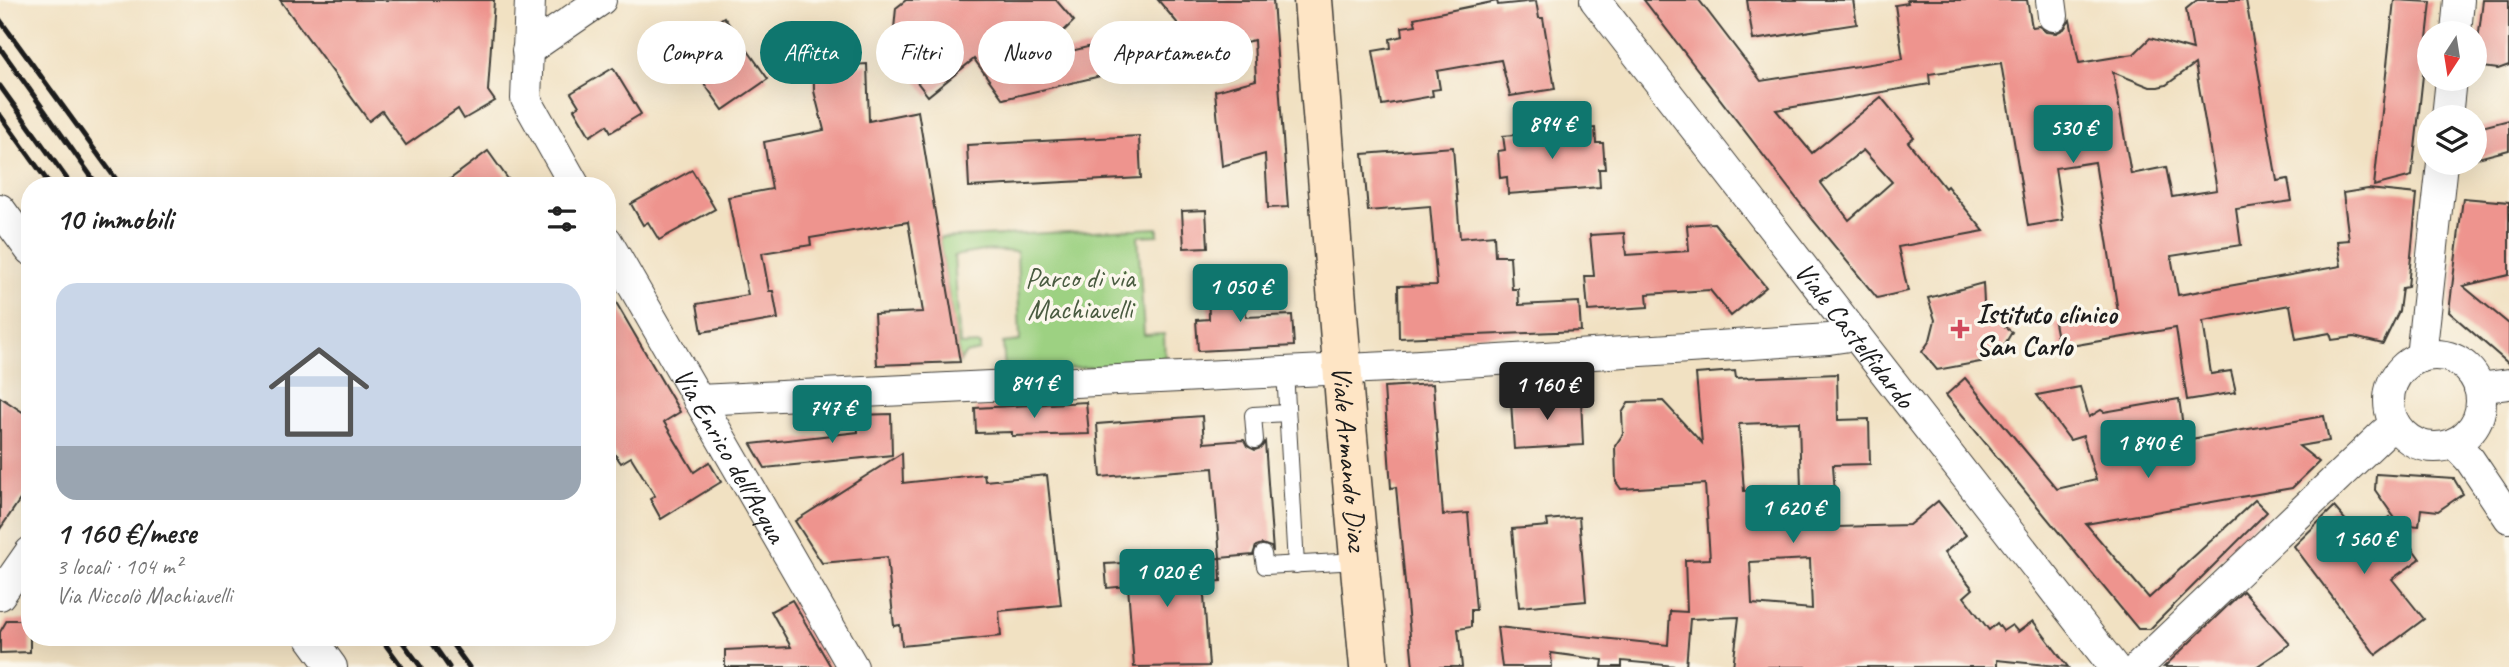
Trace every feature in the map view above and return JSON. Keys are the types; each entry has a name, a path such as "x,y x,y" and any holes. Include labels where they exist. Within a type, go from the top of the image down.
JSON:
{"main road":[{"name":"Viale Armando Diaz","path":"1313,0 1369,667"}],"street":[{"path":"530,0 526,99 570,177"},
{"path":"527,51 601,0"},
{"name":"Viale Castelfidardo","path":"1595,0 2114,667"},
{"path":"2457,21 2459,0"},
{"path":"2421,357 2441,175"},
{"path":"0,209 21,238"},
{"name":"Via Enrico dell'Acqua","path":"616,257 853,667"},
{"path":"698,400 1343,369 1829,339 1856,335"},
{"path":"2439,355 2455,359 2468,368 2479,388 2481,397 2477,420 2467,434 2454,443 2438,447 2422,445 2407,438 2396,426 2390,412 2388,398 2392,382 2401,369 2421,357 2439,355"},
{"path":"2479,388 2509,384"},
{"path":"2138,667 2384,433 2396,426"},
{"path":"2454,443 2470,460 2509,518"},
{"path":"0,595 21,565"},
{"path":"317,646 332,667"}],"lane":[{"path":"1285,372 1296,565"},
{"path":"1255,440 1253,415 1287,413"},
{"path":"1263,554 1265,566 1359,561"}],"green space":[{"name":"Parco di via Machiavelli","path":"1158,228 1158,235 1138,236 1144,335 1164,334 1165,363 1005,372 1003,343 1020,341 1017,252 990,250 954,256 960,345 980,344 980,351 965,354 960,362 939,238"}],"building":[{"path":"280,0 494,0 488,91 495,101 464,119 458,109 406,145 382,111 369,121"},
{"path":"906,0 1056,0 1074,21 978,21 978,65 974,59 964,67 964,21 895,21 896,8"},
{"path":"1158,0 1273,0 1288,207 1268,208 1265,154 1222,166 1215,91 1241,84 1253,84 1256,80 1253,21 1176,21"},
{"path":"1644,0 1699,0 1761,81 1903,59 1895,5 1908,3 1907,0 2027,0 2032,27 2039,26 2046,32 2056,33 2064,29 2070,20 2079,63 2134,54 2150,38 2193,50 2186,9 2197,0 2246,0 2277,181 2288,179 2292,201 2236,209 2241,245 2171,256 2178,295 2341,266 2337,241 2349,240 2343,193 2368,189 2417,194 2408,287 2402,288 2399,311 2383,344 2354,337 2332,340 2330,333 2296,339 2290,305 2203,321 2211,374 2231,371 2236,392 2187,400 2176,328 2059,348 2054,323 2118,312 2095,162 2055,168 2063,220 2028,226 2001,63 1929,74 1930,84 1776,110 1812,153 1881,97 1914,137 1908,142 1984,231 1898,247 1908,291 1877,298 1813,220","holes":["2195,64 2217,190 2172,197 2166,167 2131,174 2113,72 2150,87 2158,87 2166,85","1863,150 1892,182 1849,220 1821,183"]},
{"path":"1747,0 1853,0 1857,24 1753,40"},
{"path":"2394,0 2431,2 2429,21 2417,21 2417,91 2421,91 2420,105 2417,105 2412,176 2374,186"},
{"path":"2483,0 2509,0 2509,65 2498,69 2487,68 2487,21 2480,21"},
{"path":"1497,1 1498,5 1536,1 1539,18 1543,18 1555,89 1510,96 1501,60 1437,71 1440,89 1432,90 1433,96 1382,105 1373,51 1391,48 1390,39 1403,36 1402,27 1416,25 1414,18"},
{"path":"1089,47 1089,79 1075,82 1075,50"},
{"path":"746,48 760,68 761,84 723,110 705,84 746,84"},
{"path":"862,64 867,64 869,121 918,111 960,362 877,365 874,314 923,312 908,222 810,238 811,245 762,253 769,291 773,291 778,319 702,332 697,304 748,295 728,197 772,189 764,142 824,130 814,84 862,84"},
{"path":"613,68 641,114 611,132 607,125 590,136 574,109 579,106 571,93"},
{"path":"919,84 943,84 928,96"},
{"path":"992,84 1067,84 1003,99"},
{"path":"2509,120 2509,150 2487,156 2487,126"},
{"path":"1595,128 1596,143 1603,143 1605,169 1599,169 1600,187 1508,194 1507,177 1500,178 1498,151 1505,150 1503,136"},
{"path":"1139,136 1141,178 969,187 967,145"},
{"path":"1453,147 1460,238 1494,235 1495,256 1510,256 1512,289 1518,289 1519,305 1579,302 1581,331 1399,338 1398,286 1437,285 1430,206 1368,211 1363,154"},
{"path":"488,151 507,177 453,177"},
{"path":"692,170 715,209 659,240 648,222 643,225 631,204"},
{"path":"2463,198 2509,202 2509,275 2463,286 2509,324 2509,364 2449,312"},
{"path":"1206,210 1208,247 1184,248 1182,211"},
{"path":"1714,223 1766,287 1731,316 1710,290 1647,294 1648,307 1588,311 1585,276 1594,276 1590,235 1624,233 1626,255 1689,251 1687,225"},
{"path":"1983,283 1984,303 1988,314 2012,332 1996,359 1937,370 1922,352 1930,340 1935,320 1928,298"},
{"path":"1244,285 1246,317 1292,315 1294,346 1198,351 1196,320 1209,319 1208,287"},
{"path":"616,302 680,412 664,422 694,472 709,462 721,482 661,519 650,499 655,496 631,457 621,463 616,456"},
{"path":"1735,371 1736,378 1837,374 1838,420 1869,419 1870,464 1833,465 1837,527 1909,525 1938,501 1966,535 1944,553 1973,589 1964,597 1989,630 1997,623 2003,631 2012,625 2018,632 2033,621 2068,667 1997,660 1997,667 1733,667 1739,617 1690,619 1686,667 1622,661 1622,667 1602,667 1603,660 1551,653 1552,667 1502,667 1497,627 1668,645 1670,611 1687,612 1685,560 1710,559 1705,484 1621,489 1616,482 1615,446 1623,434 1622,413 1629,402 1663,401 1702,443 1696,374","holes":["1799,422 1801,489 1744,491 1739,424","1810,559 1812,609 1752,604 1750,562"]},
{"path":"1965,378 2057,489 2096,480 2083,436 2070,440 2037,395 2080,387 2089,417 2101,410 2104,412 2179,399 2185,440 2324,416 2329,441 2299,446 2319,462 2292,488 2086,524 2149,598 2255,500 2267,512 2150,629 2138,629 1946,395"},
{"path":"1433,384 1443,515 1468,513 1476,610 1471,610 1471,627 1458,629 1462,667 1413,667 1396,487 1391,488 1384,387"},
{"path":"1542,393 1549,399 1581,398 1583,445 1514,449 1511,401 1527,400 1533,394"},
{"path":"0,397 21,411 21,498 0,529"},
{"path":"1086,402 1089,434 1012,436 1012,432 976,433 975,408"},
{"path":"891,414 892,455 765,468 751,444 858,432 857,415"},
{"path":"1202,416 1204,443 1244,440 1247,446 1255,450 1261,448 1265,442 1273,552 1271,547 1262,544 1256,546 1253,555 1220,558 1213,468 1101,477 1097,424"},
{"path":"902,453 903,483 984,474 985,481 1047,475 1061,605 999,611 1001,636 902,646 900,625 894,626 887,557 822,563 795,521"},
{"path":"2376,474 2454,479 2463,494 2438,511 2421,509 2419,526 2399,524 2375,490"},
{"path":"2334,507 2361,538 2390,517 2420,559 2392,579 2424,619 2376,655 2294,546"},
{"path":"1579,517 1586,601 1519,607 1512,529 1548,526 1547,520"},
{"path":"1220,558 1221,581 1203,582 1209,666 1134,667 1128,586 1107,588 1105,564"},
{"path":"2243,591 2290,644 2256,667 2164,667"},
{"path":"792,600 831,667 725,667 725,650 791,647 771,611"},
{"path":"7,620 21,620 21,646 30,646 30,652 0,653 0,632"}],"railway":[{"path":"0,20 114,177"},
{"path":"0,48 92,177"},
{"path":"0,86 66,177"},
{"path":"0,115 45,177"},
{"path":"387,646 402,667"},
{"path":"406,646 421,667"},
{"path":"434,646 449,667"},
{"path":"454,646 469,667"}],"place":[{"name":"Istituto clinico San Carlo","path":"1960,329"}]}
